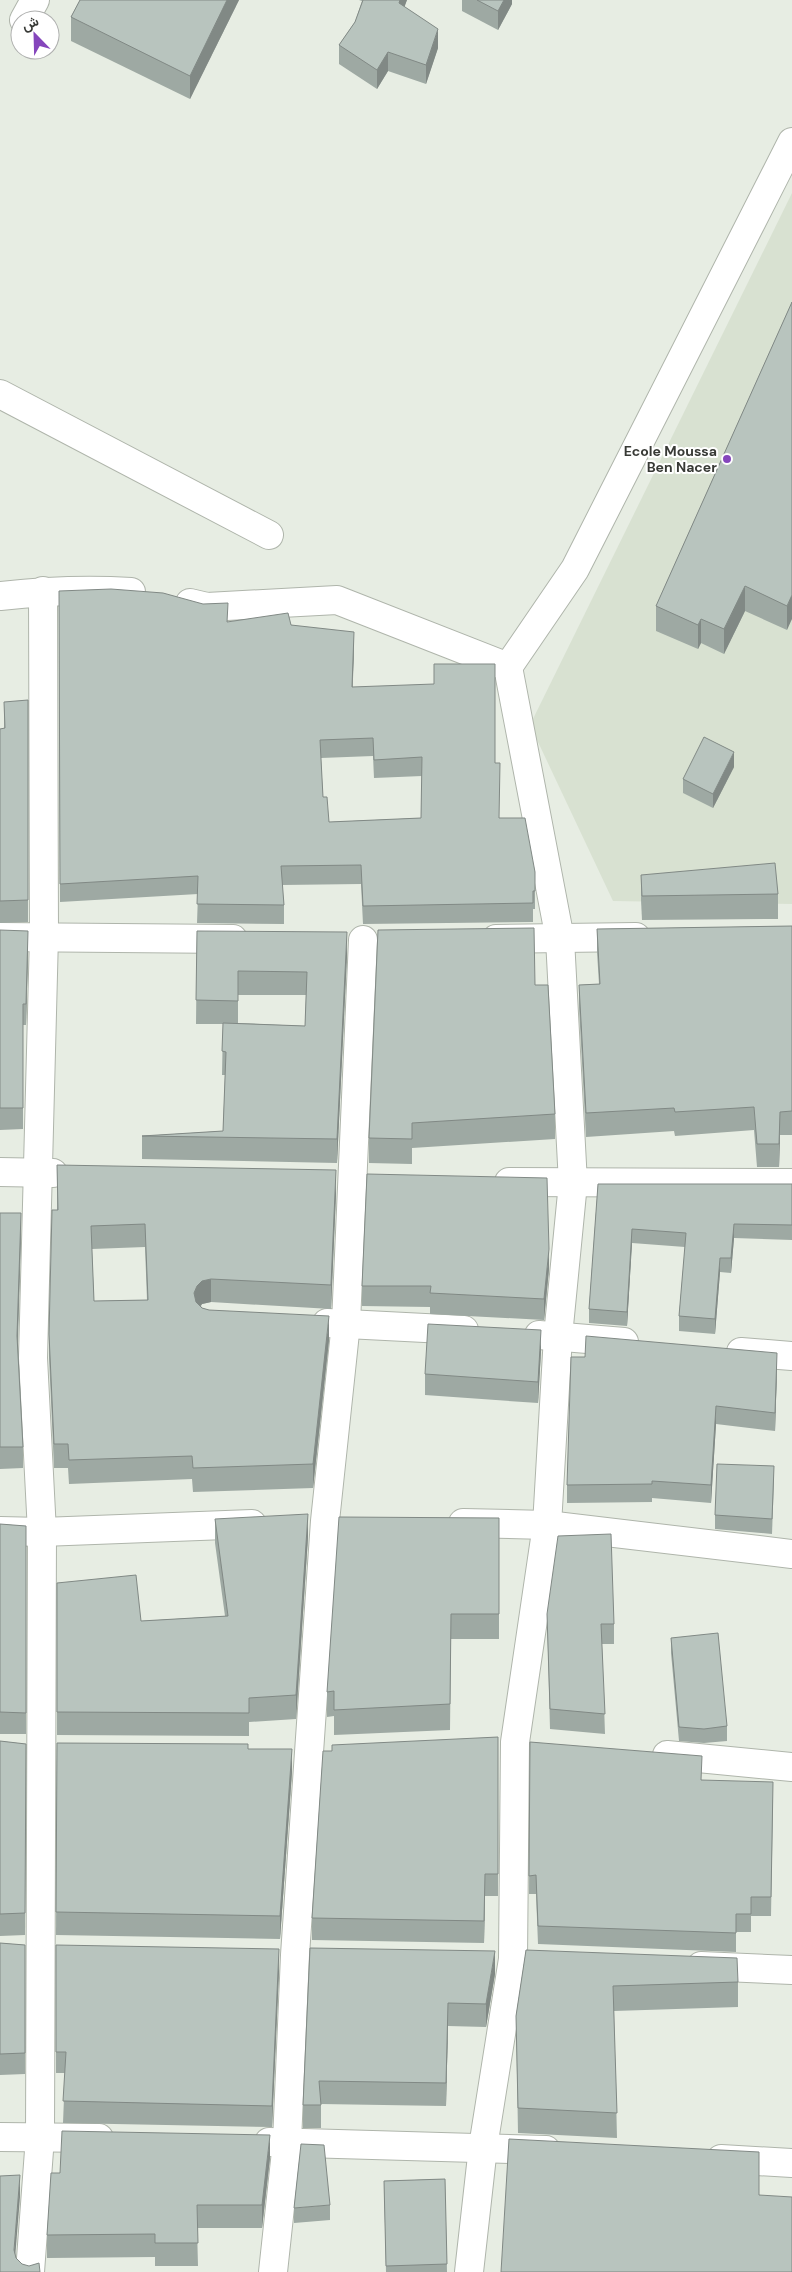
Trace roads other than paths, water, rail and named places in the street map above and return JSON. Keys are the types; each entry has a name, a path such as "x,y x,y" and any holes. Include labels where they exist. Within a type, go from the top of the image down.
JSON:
{"street":[{"path":"468,2272 483,2147 523,1959 525,1743 547,1525 558,1336 573,1183 560,939 508,667 575,569 792,142"},
{"path":"0,394 269,535"},
{"path":"0,596 44,591 89,589 159,594 207,607 337,600 508,667"},
{"path":"30,2272 40,2137 29,1950 28,1750 42,1532 33,1358 36,1173 44,936 44,591"},
{"path":"0,938 44,936 254,939"},
{"path":"472,939 657,937"},
{"path":"333,940 393,940"},
{"path":"273,2272 287,2142 295,1955 325,1520 346,1323 341,1179 363,940"},
{"path":"0,1172 76,1173"},
{"path":"341,1179 380,1179"},
{"path":"486,1181 792,1184"},
{"path":"297,1321 558,1336 646,1344"},
{"path":"714,1350 792,1356"},
{"path":"0,1531 42,1532 325,1520 354,1521"},
{"path":"441,1523 547,1525 792,1554"},
{"path":"486,1743 525,1743"},
{"path":"28,1750 70,1751"},
{"path":"279,1752 338,1751"},
{"path":"644,1753 792,1767"},
{"path":"29,1950 70,1951"},
{"path":"266,1954 325,1955"},
{"path":"484,1958 523,1959"},
{"path":"672,1965 792,1970"},
{"path":"0,2136 129,2139"},
{"path":"247,2142 483,2147 573,2152"},
{"path":"692,2158 792,2163"}],"place":[{"name":"Ecole Moussa Ben Nacer","path":"727,459"}]}
